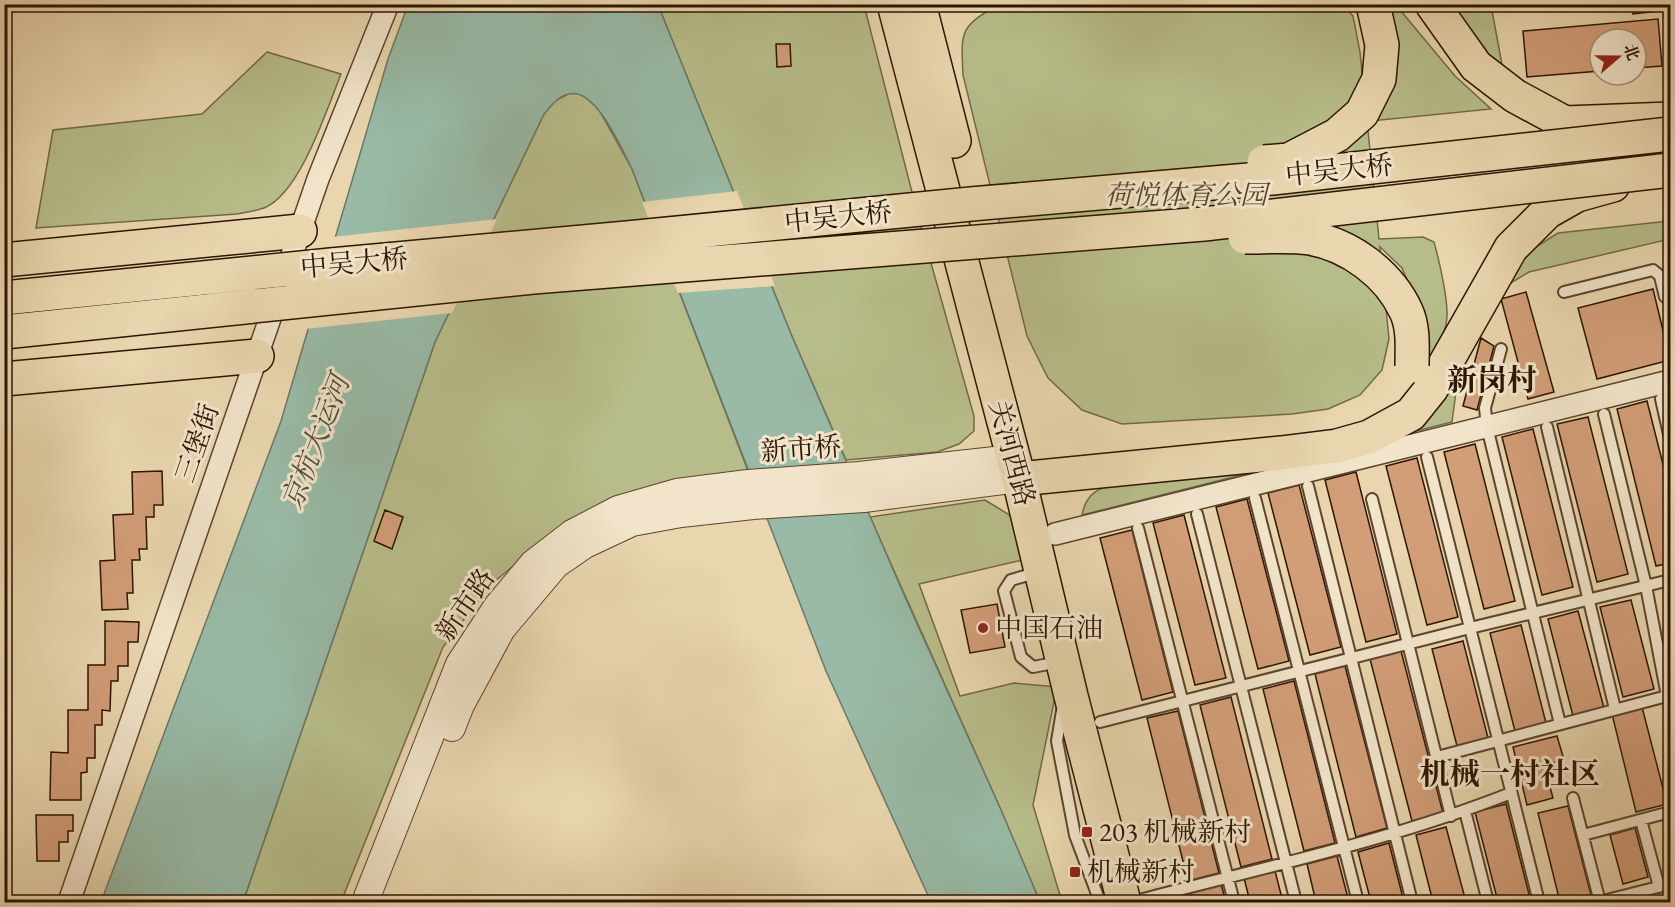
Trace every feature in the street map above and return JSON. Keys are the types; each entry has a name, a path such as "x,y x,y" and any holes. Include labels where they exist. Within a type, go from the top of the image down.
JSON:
{"main road":[{"name":"关河西路","path":"894,4 1026,468 1055,534 1100,722 1137,901"},
{"name":"关河西路","path":"919,4 1026,468 1042,571 1071,696 1137,901"},
{"path":"816,219 920,198 1139,173 1289,160 1337,135 1362,113 1379,79 1382,45 1373,4"},
{"path":"1432,4 1476,66 1515,96 1565,123 1670,124"},
{"name":"中吴大桥","path":"4,298 286,269 1272,178 1670,124"},
{"path":"1026,468 1336,429 1370,418 1421,378 1511,248 1547,212 1577,195 1670,170"},
{"name":"中吴大桥","path":"4,332 533,277 1204,224 1670,170"},
{"path":"4,260 300,231"},
{"path":"818,254 1014,258 1244,237 1310,238 1350,251 1385,279 1407,312 1421,378"},
{"path":"4,379 257,356"}],"street":[{"name":"三堡街","path":"69,903 318,179 388,4"},
{"path":"1055,534 1487,427 1666,390"},
{"name":"新市桥","path":"751,495 861,487 1026,468"},
{"name":"新市路","path":"365,903 459,664 497,606 533,563 572,533 618,509 677,492 751,495"},
{"name":"新市路","path":"380,903 461,705 502,629 556,565 585,545 632,523 681,514 751,495"}],"lane":[{"path":"1564,292 1653,270 1660,276 1665,297 1671,300"},
{"path":"1501,349 1485,408 1487,427 1560,724"},
{"path":"1666,390 1671,439"},
{"path":"1437,757 1667,696 1646,586 1604,414"},
{"path":"1547,427 1615,709"},
{"path":"1427,457 1539,903"},
{"path":"1308,486 1412,903"},
{"path":"1256,498 1358,903"},
{"path":"1372,499 1451,816"},
{"path":"1197,514 1296,903"},
{"path":"1138,528 1234,903"},
{"path":"1100,722 1470,628 1671,580"},
{"path":"1071,696 1062,706 1057,741 1075,835 1100,903"},
{"path":"1137,901 1394,833 1451,816 1511,793"},
{"path":"1574,798 1583,835 1605,902 1671,884"},
{"path":"1465,811 1488,903"},
{"path":"1583,835 1671,812"},
{"path":"1641,820 1659,887"}],"green space":[{"path":"658,5 864,5 922,231 974,416 974,431 959,444 937,452 846,460 791,334"},
{"name":"荷悦体育公园","path":"998,5 1343,5 1353,16 1360,52 1379,239 1423,237 1434,242 1443,280 1447,309 1446,325 1436,350 1417,381 1417,303 1402,268 1380,247 1389,339 1382,370 1360,395 1328,409 1292,414 1122,424 1082,410 1048,378 1027,336 963,75 962,49 965,32 976,19"},
{"path":"1383,5 1396,5 1455,76 1491,109 1371,121"},
{"path":"1444,5 1491,5 1505,81"},
{"path":"267,52 341,74 311,149 289,186 277,200 264,208 237,214 36,228 53,130 202,114"},
{"path":"570,93 581,94 598,108 632,169 750,476 547,539 490,585 443,647 341,902 243,902 435,342 544,114 555,101"},
{"path":"1669,221 1670,239 1529,272 1494,293 1531,250 1558,233"},
{"path":"1462,346 1452,422 1082,515 1087,501 1095,492 1121,481 1375,439"},
{"path":"985,500 1016,519 1027,559 919,584 960,696 1014,683 1057,687 1033,805 1062,902 1040,902 870,517"}],"water":[{"name":"京杭大运河","path":"408,5 658,5 791,334 1040,902 931,902 826,671 632,169 615,135 598,110 589,100 579,94 569,94 558,99 544,114 435,342 243,902 101,902 281,421 388,59"}],"pier":[{"path":"737,191 775,286 678,293 642,202"},
{"path":"497,219 452,313 305,329 332,237"}],"building":[{"path":"1632,4 1658,4 1659,11 1633,14"},
{"path":"1658,19 1662,66 1648,67 1648,27 1588,27 1588,72 1527,77 1523,31"},
{"path":"776,44 790,44 791,66 777,67"},
{"path":"1653,289 1670,360 1597,379 1578,308"},
{"path":"1526,292 1554,392 1528,399 1501,299"},
{"path":"1481,338 1494,346 1477,410 1463,406"},
{"path":"1647,401 1670,492 1670,563 1656,566 1617,409"},
{"path":"1588,417 1628,574 1597,582 1557,424"},
{"path":"1533,429 1573,587 1542,595 1502,437"},
{"path":"1475,444 1515,601 1484,609 1444,452"},
{"path":"1417,458 1458,617 1427,625 1386,466"},
{"path":"162,471 163,505 154,505 154,517 146,517 147,549 139,549 140,560 132,560 133,593 127,593 128,609 102,610 100,561 115,560 113,515 133,514 132,472"},
{"path":"1356,472 1397,634 1366,642 1325,480"},
{"path":"1299,485 1341,647 1310,655 1268,493"},
{"path":"1247,499 1289,661 1258,669 1216,507"},
{"path":"385,510 403,517 392,549 374,541"},
{"path":"1184,515 1226,678 1195,685 1153,523"},
{"path":"1132,530 1173,692 1142,700 1100,538"},
{"path":"1631,600 1654,689 1623,697 1600,607"},
{"name":"中国石油","path":"997,604 1005,647 970,653 961,610"},
{"path":"1578,611 1604,708 1573,716 1548,619"},
{"path":"105,621 139,622 138,642 128,642 128,666 118,666 118,681 111,681 110,711 102,710 102,725 95,725 95,758 87,758 87,772 81,773 81,800 50,800 51,752 68,753 68,710 88,710 88,665 105,665"},
{"path":"1521,625 1546,723 1515,731 1490,633"},
{"path":"1463,641 1488,738 1457,746 1432,649"},
{"path":"1401,651 1443,813 1412,821 1370,659"},
{"path":"1345,666 1387,828 1356,837 1315,674"},
{"path":"1294,681 1335,843 1304,851 1263,689"},
{"path":"1231,697 1272,859 1241,867 1200,705"},
{"path":"1642,707 1667,804 1636,812 1612,714"},
{"path":"1178,711 1219,873 1188,881 1147,718"},
{"path":"1557,736 1564,760 1544,765 1553,798 1527,805 1513,747"},
{"path":"1506,804 1531,902 1498,902 1475,812"},
{"path":"1568,806 1591,895 1560,902 1538,813"},
{"path":"36,815 73,815 73,831 68,831 68,842 59,842 59,861 37,861"},
{"path":"1670,823 1670,842 1666,824"},
{"path":"1446,827 1466,902 1433,902 1416,835"},
{"path":"1635,828 1648,877 1623,884 1610,835"},
{"path":"1389,843 1404,902 1371,902 1358,852"},
{"path":"1337,856 1349,902 1316,902 1307,864"},
{"path":"1275,871 1283,902 1250,902 1244,878"},
{"path":"1221,884 1226,902 1193,902 1190,892"},
{"path":"1664,897 1666,902 1644,902"}],"place":[{"name":"中国石油","path":"983,628"},
{"name":"203 机械新村","path":"1087,832"},
{"name":"机械新村","path":"1075,872"}],"district":[{"name":"新岗村","path":"1492,380"},
{"name":"机械一村社区","path":"1510,774"}]}
